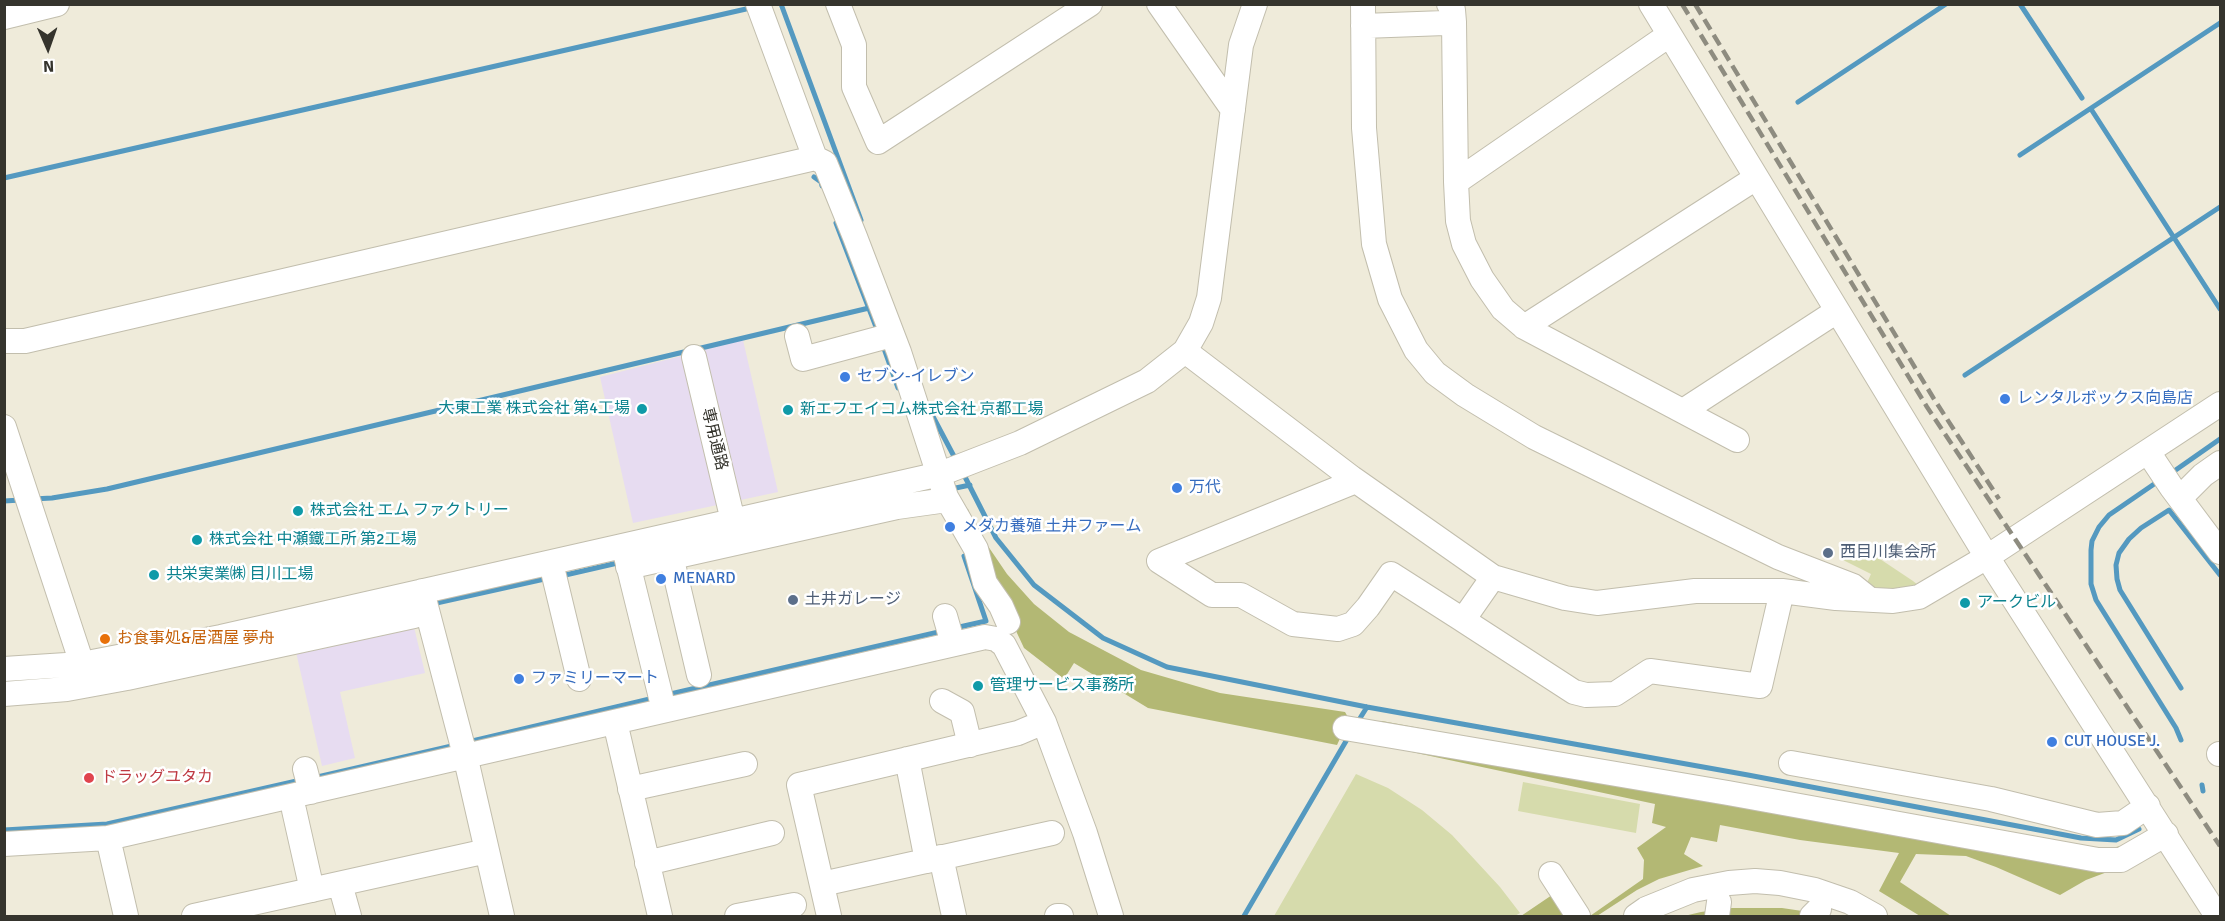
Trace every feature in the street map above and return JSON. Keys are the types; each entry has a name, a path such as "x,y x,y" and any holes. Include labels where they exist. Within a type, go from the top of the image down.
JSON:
{"street":[{"path":"4,17 57,4"},
{"path":"758,4 815,158"},
{"path":"838,4 854,45 854,87 878,142 1090,4"},
{"path":"1159,4 1233,110"},
{"path":"4,694 67,688 127,678 553,572 626,556 897,507 1147,381 1185,351 1201,323 1209,298 1241,45 1255,4"},
{"path":"1651,4 1987,557 2217,916"},
{"path":"1737,440 1524,327 1503,309 1482,279 1464,244 1458,221 1453,10 1447,14 1363,15 1364,128 1374,244 1390,298 1416,350 1435,373 1464,395 1534,437 1778,557 1853,586 1870,600"},
{"path":"1456,182 1669,35"},
{"path":"4,340 25,341 815,158 825,163 880,331 949,482 976,549 985,583 1001,606 1008,622"},
{"path":"1524,327 1756,178"},
{"path":"1683,411 1837,311"},
{"path":"797,336 803,359 880,331"},
{"path":"1185,351 1356,481 1493,577 1565,598 1597,603 1695,591 1782,591 1836,598 1893,601 1919,597 2154,460 2220,404"},
{"name":"専用通路","path":"694,357 733,521"},
{"path":"4,427 82,664"},
{"path":"2154,460 2220,552"},
{"path":"2176,493 2220,463"},
{"path":"1356,481 1159,561 1212,596 1241,595 1293,624 1338,629 1353,624 1391,574 1574,692 1586,695 1615,694 1650,671 1760,686 1782,591"},
{"path":"669,549 733,521 949,482"},
{"path":"669,549 699,675"},
{"path":"626,556 664,709"},
{"path":"553,572 579,679"},
{"path":"1463,620 1493,577"},
{"path":"422,605 459,731 502,916"},
{"path":"4,844 108,838 308,781 465,756 615,722 760,680 950,633 996,639 1004,645 1044,722 1085,833 1111,916"},
{"path":"4,669 82,664 261,644"},
{"path":"942,701 962,711 970,745"},
{"path":"615,722 660,916"},
{"path":"829,916 799,785 1018,734 1044,722"},
{"path":"1345,728 2098,860 2121,860 2166,834"},
{"path":"907,759 934,859 954,916"},
{"path":"1791,763 1991,799 2097,825 2122,823 2149,808"},
{"path":"630,789 745,764"},
{"path":"294,810 312,890"},
{"path":"647,863 772,833"},
{"path":"822,884 1052,833"},
{"path":"108,838 126,916"},
{"path":"194,916 487,851"},
{"path":"1551,874 1578,916"},
{"path":"1636,916 1646,909 1693,890 1755,881 1815,890 1850,902 1875,916"},
{"path":"340,884 349,916"},
{"path":"737,916 794,905"}],"shaded area":[{"path":"743,340 778,492 633,523 600,377"},
{"path":"413,623 425,673 340,692 355,758 322,766 293,639"}],"green space":[{"path":"964,508 968,509 977,530 1007,574 1034,604 1069,632 1141,670 1220,693 1345,712 1349,719 1337,745 1148,708 1074,663 1064,679 1024,648"},
{"path":"1853,541 1918,585 1898,594 1866,585 1871,574 1843,560"},
{"path":"1378,722 1607,763 2093,847 2111,848 2126,845 2139,860 2086,880 2060,895 1966,856 1916,854 1900,882 1951,916 1920,916 1879,891 1899,853 1800,840 1720,825 1717,842 1691,837 1684,854 1703,866 1659,879 1637,890 1597,916 1590,916 1643,879 1644,860 1637,848 1666,827 1652,823 1655,804 1365,742"},
{"path":"1356,774 1388,788 1422,810 1452,835 1500,887 1520,913 1515,916 1274,916"},
{"path":"1523,782 1640,804 1636,833 1518,811"},
{"path":"1552,895 1566,916 1521,916"},
{"path":"1729,908 1782,908 1809,912 1804,916 1684,916"}],"waterway":[{"path":"781,4 861,220"},
{"path":"1798,102 1946,4"},
{"path":"2020,4 2082,98"},
{"path":"4,178 746,9"},
{"path":"2020,155 2220,23"},
{"path":"2091,109 2220,309"},
{"path":"814,177 821,182 822,186"},
{"path":"1965,375 2220,207"},
{"path":"836,223 878,332"},
{"path":"697,349 869,308"},
{"path":"882,343 898,388"},
{"path":"33,499 107,489 688,351"},
{"path":"929,409 957,462"},
{"path":"2170,474 2220,439"},
{"path":"963,473 996,538 1034,585 1103,638 1167,667 1367,707 1748,775 2081,838 2116,840 2139,829"},
{"path":"2160,480 2109,515 2099,527 2092,541 2091,584 2096,600 2176,728 2181,740"},
{"path":"951,489 970,485"},
{"path":"4,501 21,500"},
{"path":"2181,688 2120,590 2116,565 2119,553 2141,528 2169,510 2220,575"},
{"path":"955,628 986,621 964,556"},
{"path":"561,576 622,562"},
{"path":"432,604 549,578"},
{"path":"666,695 943,631"},
{"path":"468,742 654,698"},
{"path":"1357,723 1367,707"},
{"path":"1244,916 1349,736"},
{"path":"313,778 456,745"},
{"path":"4,830 107,824 301,780"},
{"path":"2202,785 2203,791"}],"railway":[{"path":"1682,4 1927,407 2220,846"},
{"path":"1695,4 1934,399 1999,499"}],"place":[{"name":"セブン-イレブン","path":"845,377"},
{"name":"レンタルボックス向島店","path":"2005,399"},
{"name":"大東工業 株式会社 第4工場","path":"642,409"},
{"name":"新エフエイコム株式会社 京都工場","path":"788,410"},
{"name":"万代","path":"1177,488"},
{"name":"株式会社 エム ファクトリー","path":"298,511"},
{"name":"メダカ養殖 土井ファーム","path":"950,527"},
{"name":"株式会社 中瀬鐵工所 第2工場","path":"197,540"},
{"name":"西目川集会所","path":"1828,553"},
{"name":"共栄実業㈱ 目川工場","path":"154,575"},
{"name":"MENARD","path":"661,579"},
{"name":"土井ガレージ","path":"793,600"},
{"name":"アークビル","path":"1965,603"},
{"name":"お食事処&居酒屋 夢舟","path":"105,639"},
{"name":"ファミリーマート","path":"519,679"},
{"name":"管理サービス事務所","path":"978,686"},
{"name":"CUT HOUSE J.","path":"2052,742"},
{"name":"ドラッグユタカ","path":"89,778"}]}
